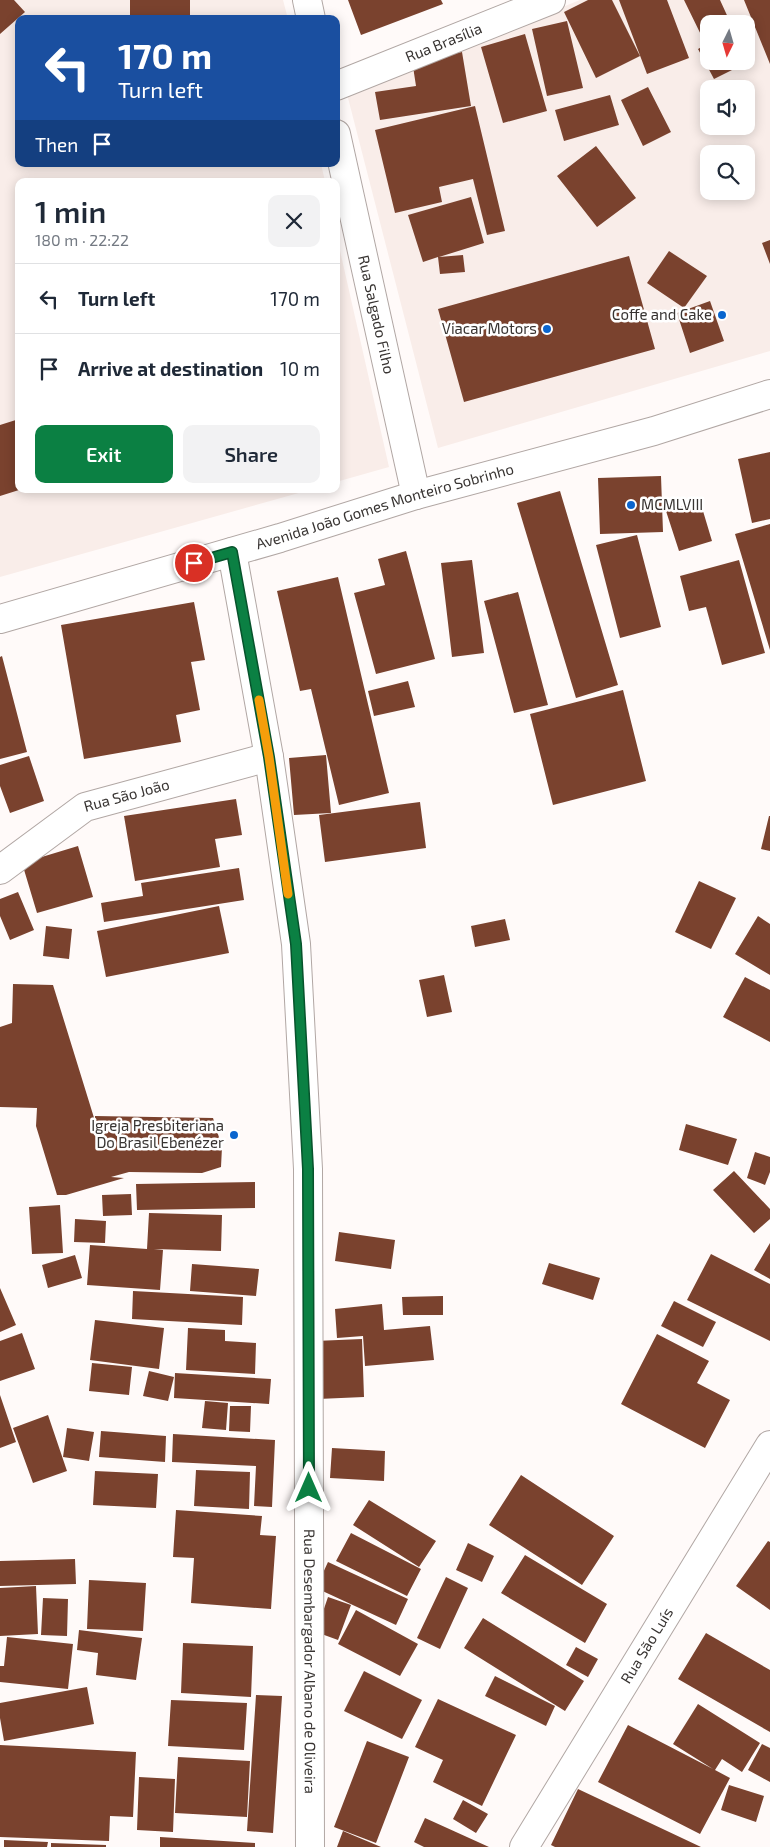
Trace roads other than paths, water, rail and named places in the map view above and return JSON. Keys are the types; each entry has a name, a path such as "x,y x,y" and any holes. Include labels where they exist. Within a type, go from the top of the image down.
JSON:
{"street":[{"path":"307,0 310,15"},
{"name":"Rua Brasília","path":"340,84 551,0"},
{"name":"Rua Salgado Filho","path":"340,152 416,494"},
{"name":"Avenida João Gomes Monteiro Sobrinho","path":"0,619 232,552 416,494 654,431 770,394"},
{"name":"Rua Desembargador Albano de Oliveira","path":"232,552 269,757 296,944 308,1169 310,1847"},
{"name":"Rua São João","path":"0,870 85,807 269,757"},
{"name":"Rua São Luís","path":"524,1847 770,1445"}],"place":[{"name":"Coffe and Cake","path":"722,315"},
{"name":"Viacar Motors","path":"547,329"},
{"name":"MCMLVIII","path":"631,505"},
{"name":"Igreja Presbiteriana Do Brasil Ebenézer","path":"234,1135"}]}
